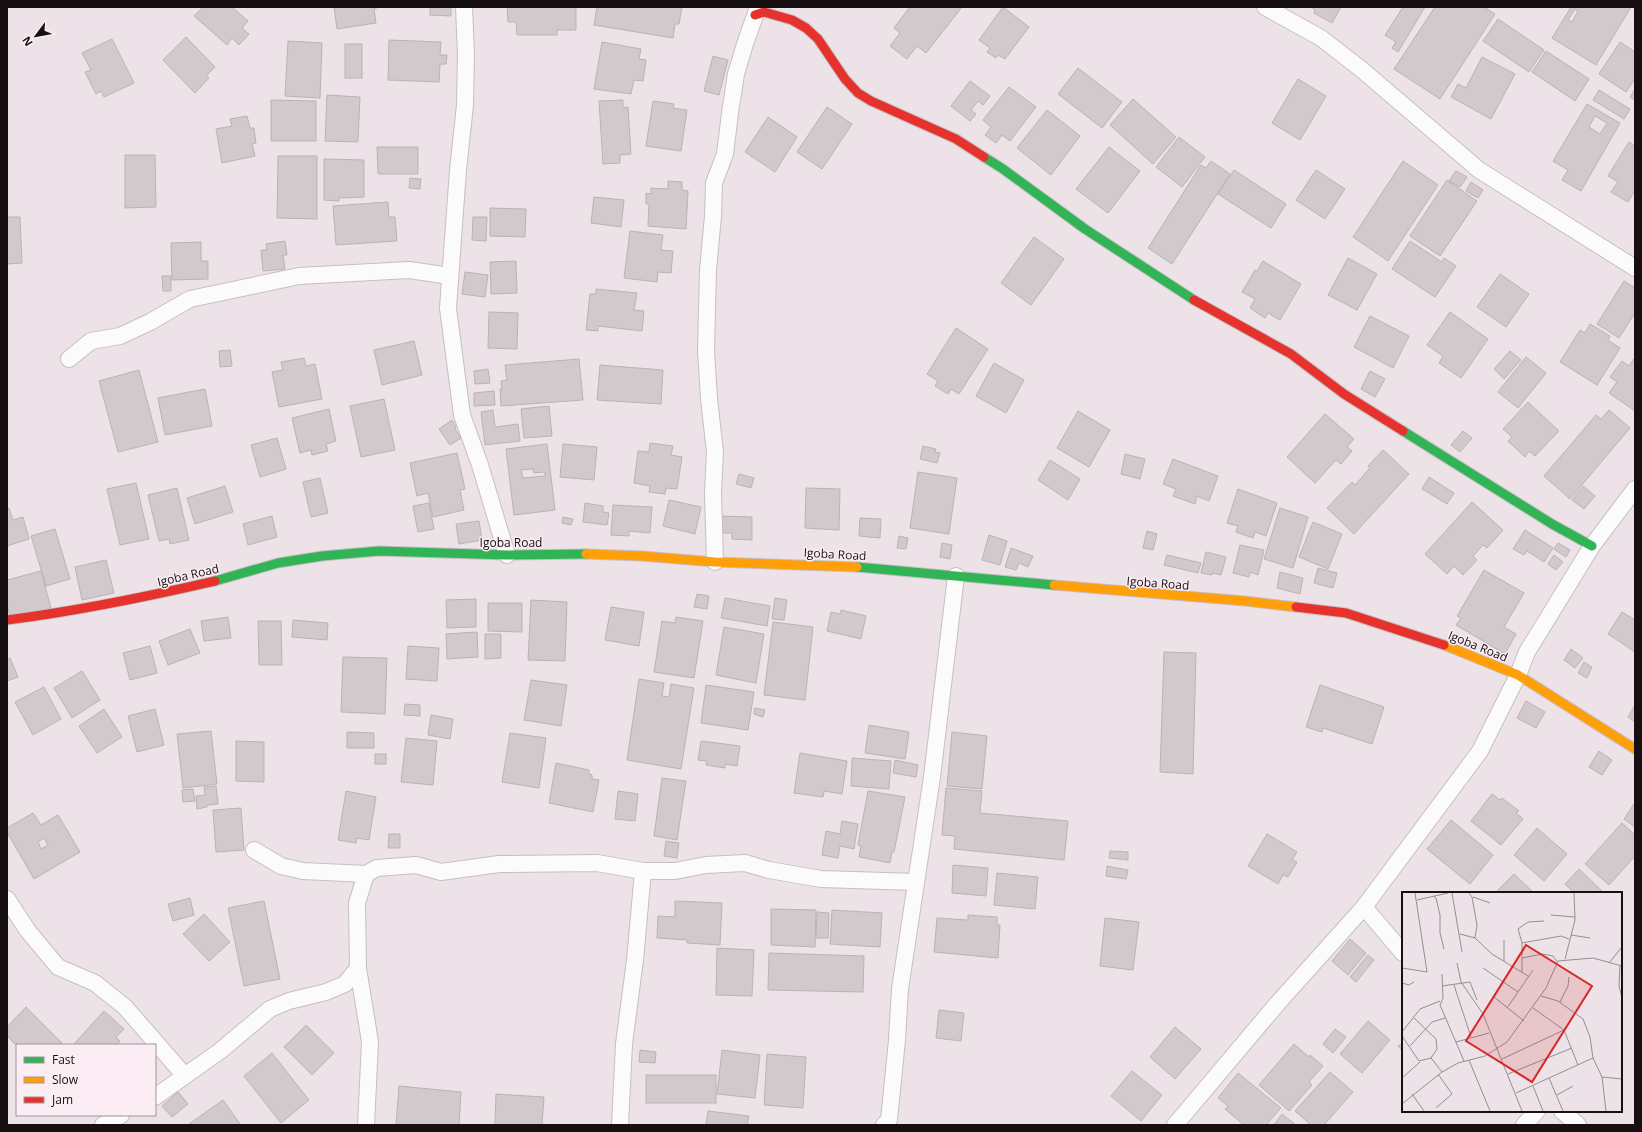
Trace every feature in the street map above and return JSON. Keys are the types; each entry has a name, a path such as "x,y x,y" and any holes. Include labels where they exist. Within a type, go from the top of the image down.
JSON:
{"street":[{"path":"464,7 466,54 465,105 458,170 448,308 462,415 482,472 507,555"},
{"path":"1265,7 1321,38 1378,84 1479,170 1635,268"},
{"path":"715,562 713,492 715,452 709,399 706,351 708,270 713,216 714,184 725,154 736,74 757,11 792,20 806,28 818,39 845,79 858,93 956,139 1003,169 1085,228 1192,298 1291,354 1357,402 1552,524 1592,546"},
{"path":"68,359 90,341 120,336 150,322 190,299 299,276 409,270 450,276"},
{"path":"1175,1125 1277,1004 1364,907 1480,751 1518,675 1527,652 1592,546 1635,489"},
{"name":"Igoba Road","path":"7,620 151,596 227,578 278,563 322,556 379,551 507,555 579,554 634,556 715,562 866,567 1118,592 1245,601 1346,613 1430,639 1518,675 1635,750"},
{"path":"884,1125 889,1120 897,1040 900,988 932,777 956,576"},
{"path":"254,850 281,866 303,871 366,874 377,868 416,865 441,872 499,864 550,862 597,863 643,871 675,871 706,865 745,863 769,870 821,879 916,882"},
{"path":"620,1125 624,1044 635,960 643,871"},
{"path":"366,874 357,903 358,968 370,1042 366,1125"},
{"path":"7,899 28,931 58,967 95,983 125,1007 185,1076"},
{"path":"1364,907 1402,952"},
{"path":"156,1096 220,1051 270,1009 289,1001 326,992 345,984 358,968"},
{"path":"1524,1125 1536,1112"},
{"path":"1563,1112 1578,1125"},
{"path":"103,1125 119,1116"}],"building":[{"path":"203,7 232,7 248,21 242,28 249,34 239,45 232,38 227,45 194,16"},
{"path":"334,7 377,7 374,9 376,23 337,29"},
{"path":"430,7 451,7 451,16 430,15"},
{"path":"507,7 576,7 576,30 557,30 557,35 517,35 516,22 508,22"},
{"path":"597,7 682,7 679,24 675,24 673,38 594,25"},
{"path":"910,7 962,7 926,53 917,46 907,59 890,46 900,33 894,28"},
{"path":"1003,7 1029,27 1005,59 998,55 996,58 987,52 990,48 979,40"},
{"path":"1311,7 1341,7 1332,23 1314,13 1315,10"},
{"path":"1403,7 1425,7 1398,52 1392,48 1396,42 1385,35"},
{"path":"1435,7 1484,7 1495,14 1440,99 1394,69"},
{"path":"1571,7 1631,7 1596,65 1552,38","holes":["1575,9 1578,11 1572,22 1568,20"]},
{"path":"1498,19 1544,50 1529,72 1483,41"},
{"path":"186,37 215,67 206,76 209,78 195,93 163,60"},
{"path":"112,39 134,83 104,97 101,91 96,94 85,72 91,70 82,53"},
{"path":"389,40 441,42 440,55 447,55 446,64 440,64 439,82 388,80"},
{"path":"288,41 322,43 320,98 285,96"},
{"path":"602,42 641,49 639,59 646,60 643,81 634,80 631,94 594,89"},
{"path":"1620,42 1635,52 1635,79 1626,92 1599,74"},
{"path":"345,44 362,44 362,78 345,78"},
{"path":"1546,51 1589,79 1575,101 1532,72"},
{"path":"713,56 728,60 719,95 704,91"},
{"path":"1482,57 1515,74 1491,119 1451,97 1458,84 1466,88"},
{"path":"1078,68 1122,102 1102,128 1058,94"},
{"path":"1298,79 1326,96 1300,140 1272,123"},
{"path":"970,81 990,96 983,105 978,101 971,110 976,114 970,121 951,106"},
{"path":"1009,87 1036,107 1010,141 1002,135 996,143 985,135 991,127 983,120"},
{"path":"1635,89 1635,100 1630,97"},
{"path":"1599,90 1630,109 1624,119 1593,100"},
{"path":"327,95 360,97 358,142 325,141"},
{"path":"1133,99 1176,137 1153,164 1110,125"},
{"path":"271,100 316,101 316,141 271,141"},
{"path":"623,100 623,108 628,107 631,154 620,155 620,163 603,164 599,101"},
{"path":"653,101 674,104 673,108 687,110 681,151 646,146"},
{"path":"1587,104 1620,123 1581,191 1562,180 1568,170 1553,161","holes":["1595,116 1607,123 1600,134 1589,127"]},
{"path":"827,107 852,124 822,169 797,152"},
{"path":"1047,110 1080,136 1051,175 1017,148"},
{"path":"247,116 250,128 254,128 256,143 252,144 255,156 222,163 216,129 232,126 230,119"},
{"path":"768,117 797,137 775,172 745,152"},
{"path":"1179,137 1205,157 1182,187 1156,167"},
{"path":"1629,142 1635,146 1635,193 1634,192 1628,202 1611,192 1618,182 1608,176"},
{"path":"377,147 418,147 418,174 378,174"},
{"path":"1109,147 1140,171 1108,213 1076,189"},
{"path":"125,155 155,155 156,207 125,208"},
{"path":"278,156 317,156 317,219 277,218"},
{"path":"324,159 364,160 364,197 339,198 339,201 324,200"},
{"path":"1211,161 1230,174 1172,264 1148,248 1201,165 1206,168"},
{"path":"1403,161 1438,185 1388,261 1353,237"},
{"path":"1234,170 1286,204 1271,228 1218,194"},
{"path":"1316,170 1345,189 1325,219 1296,200"},
{"path":"1456,171 1467,177 1460,187 1449,181"},
{"path":"410,178 421,179 420,189 409,188"},
{"path":"1447,180 1477,201 1440,256 1410,236"},
{"path":"668,181 682,182 682,190 688,191 686,229 648,226 649,204 646,204 646,193 651,194 651,188 668,189"},
{"path":"1471,182 1483,190 1478,198 1466,191"},
{"path":"594,197 624,200 621,227 591,223"},
{"path":"388,202 389,217 395,217 397,241 336,245 333,206"},
{"path":"490,208 526,209 525,237 490,236"},
{"path":"7,217 20,217 22,263 7,264"},
{"path":"473,217 487,217 486,241 472,240"},
{"path":"630,231 663,235 661,250 673,251 671,273 658,272 657,282 624,278"},
{"path":"1034,237 1064,259 1031,305 1001,283"},
{"path":"285,241 287,255 283,255 285,269 263,271 261,250 267,250 266,244"},
{"path":"1410,241 1442,262 1444,258 1456,266 1435,297 1392,269"},
{"path":"201,242 201,261 208,261 208,279 172,280 171,243"},
{"path":"1348,258 1377,274 1357,310 1328,295"},
{"path":"516,261 517,293 491,294 490,262"},
{"path":"1263,261 1301,284 1280,320 1268,313 1265,318 1250,308 1255,299 1242,292 1255,270 1257,271"},
{"path":"465,272 488,275 485,297 462,294"},
{"path":"1500,274 1529,294 1506,327 1477,307"},
{"path":"162,276 171,276 171,291 163,291"},
{"path":"1624,281 1635,288 1635,313 1619,338 1597,324"},
{"path":"596,289 637,293 634,310 644,311 642,331 598,326 598,331 586,330 590,294 596,294"},
{"path":"489,312 518,313 517,349 488,348"},
{"path":"1450,312 1488,339 1461,378 1439,363 1443,356 1427,345"},
{"path":"1370,316 1409,336 1393,368 1354,347"},
{"path":"1590,324 1610,336 1608,340 1620,348 1597,385 1560,362 1580,330 1585,333"},
{"path":"956,328 988,349 959,394 951,389 948,394 935,386 938,381 927,374"},
{"path":"414,341 422,375 382,385 374,350"},
{"path":"230,350 232,366 220,367 219,351"},
{"path":"1510,351 1521,360 1504,379 1494,369"},
{"path":"1526,357 1546,373 1518,408 1498,392"},
{"path":"1635,357 1635,411 1609,393 1617,382 1610,377 1622,361 1629,366"},
{"path":"304,358 306,366 315,364 322,399 279,407 272,372 283,370 281,362"},
{"path":"579,359 583,400 501,406 501,381 507,380 505,365"},
{"path":"994,363 1024,380 1006,413 976,396"},
{"path":"600,365 663,370 661,404 597,400"},
{"path":"488,369 490,383 475,384 474,371"},
{"path":"139,370 158,442 118,452 99,381"},
{"path":"1370,371 1385,379 1375,397 1361,389"},
{"path":"205,389 212,426 165,435 158,398"},
{"path":"494,391 495,405 474,406 474,393"},
{"path":"384,399 395,450 361,457 350,406"},
{"path":"1528,402 1559,431 1535,456 1529,451 1525,457 1508,441 1512,437 1503,429"},
{"path":"549,406 552,436 524,438 521,409"},
{"path":"329,409 336,441 326,444 328,451 312,455 311,450 300,453 292,418"},
{"path":"493,410 495,427 518,424 520,441 485,445 481,412"},
{"path":"1609,410 1630,428 1570,499 1544,476 1596,415 1601,419"},
{"path":"1078,411 1110,430 1089,467 1057,448"},
{"path":"1325,414 1354,439 1347,447 1352,451 1341,464 1336,460 1315,483 1287,457"},
{"path":"452,420 456,427 455,429 461,438 450,445 439,429"},
{"path":"1463,431 1472,438 1460,452 1451,445"},
{"path":"277,438 286,469 260,477 251,445"},
{"path":"650,443 673,446 671,455 682,457 677,489 666,488 665,494 649,492 650,486 634,483 638,451 649,452"},
{"path":"547,444 555,510 514,515 506,449","holes":["533,469 534,473 545,472 545,476 523,478 521,470"]},
{"path":"563,444 597,447 594,480 560,477"},
{"path":"923,446 936,449 935,452 940,453 937,463 920,459"},
{"path":"1383,450 1409,474 1354,534 1327,508 1352,482 1355,485 1370,468 1368,466"},
{"path":"457,453 465,489 460,490 464,510 433,517 428,493 417,496 410,463"},
{"path":"1125,454 1145,459 1140,479 1121,474"},
{"path":"1173,459 1218,476 1209,501 1197,496 1195,504 1173,496 1176,489 1163,484"},
{"path":"1050,460 1080,479 1068,500 1038,480"},
{"path":"918,472 957,478 949,534 910,528"},
{"path":"739,474 754,478 751,488 736,484"},
{"path":"1429,477 1454,493 1447,504 1422,489"},
{"path":"320,478 328,513 311,517 303,482"},
{"path":"136,483 149,539 120,545 107,489"},
{"path":"225,486 233,512 195,524 187,498"},
{"path":"1583,486 1595,496 1584,509 1572,500"},
{"path":"177,488 189,540 170,544 169,539 159,541 148,495"},
{"path":"806,488 840,489 839,530 805,528"},
{"path":"1238,489 1277,503 1266,536 1255,532 1253,538 1236,532 1238,526 1227,523"},
{"path":"669,500 701,507 695,534 663,526"},
{"path":"1472,502 1503,530 1487,548 1483,545 1473,556 1477,560 1463,575 1454,566 1447,574 1425,554"},
{"path":"429,503 434,529 418,532 413,506"},
{"path":"585,503 603,506 603,512 609,513 607,525 583,522"},
{"path":"613,505 652,507 650,533 629,531 629,536 611,535"},
{"path":"9,508 13,520 23,517 29,539 7,546 7,509"},
{"path":"1280,508 1308,517 1293,568 1264,559"},
{"path":"272,516 277,537 248,545 243,524"},
{"path":"720,516 752,517 752,540 732,539 732,533 720,533"},
{"path":"563,517 573,519 571,525 562,523"},
{"path":"860,518 881,519 880,538 859,536"},
{"path":"479,521 482,540 459,544 456,524"},
{"path":"1313,522 1342,534 1328,569 1299,557"},
{"path":"55,529 70,579 46,586 31,536"},
{"path":"1525,530 1553,548 1544,562 1527,551 1524,555 1513,549"},
{"path":"1147,531 1157,534 1153,550 1143,548"},
{"path":"989,535 1007,541 1000,565 982,560"},
{"path":"899,536 908,538 906,549 897,548"},
{"path":"942,543 952,545 950,559 940,557"},
{"path":"1558,543 1570,550 1566,557 1554,549"},
{"path":"1240,545 1264,550 1258,575 1250,572 1249,577 1233,573"},
{"path":"1011,548 1033,556 1028,567 1019,563 1016,570 1005,567"},
{"path":"1206,552 1226,557 1221,575 1201,573"},
{"path":"1167,555 1201,563 1198,573 1164,565"},
{"path":"1554,555 1563,562 1556,570 1548,564"},
{"path":"106,560 114,593 82,600 75,567"},
{"path":"1318,568 1337,573 1333,588 1314,583"},
{"path":"1484,570 1524,593 1504,627 1516,634 1505,654 1456,625 1461,618 1457,616"},
{"path":"41,571 51,608 11,619 7,605 7,580"},
{"path":"1280,572 1303,578 1300,594 1277,588"},
{"path":"697,594 709,596 707,609 694,607"},
{"path":"725,598 770,606 767,626 721,618"},
{"path":"775,598 787,600 784,620 772,619"},
{"path":"476,599 476,627 447,628 446,600"},
{"path":"531,600 567,602 565,661 528,660"},
{"path":"488,603 522,603 522,632 488,631"},
{"path":"611,607 644,612 639,646 605,640"},
{"path":"841,610 866,616 861,639 827,631 831,612 840,614"},
{"path":"1622,612 1635,620 1635,652 1608,634"},
{"path":"228,617 231,638 204,641 201,621"},
{"path":"676,617 703,621 694,678 654,672 662,621 675,623"},
{"path":"293,620 328,623 327,640 292,637"},
{"path":"258,621 281,621 282,665 259,665"},
{"path":"773,622 813,627 805,700 764,695"},
{"path":"724,627 764,634 756,683 716,675"},
{"path":"190,629 200,653 168,665 159,641"},
{"path":"477,632 478,657 447,659 446,634"},
{"path":"485,634 501,634 501,658 485,659"},
{"path":"150,646 157,673 130,680 123,653"},
{"path":"408,646 439,648 437,681 406,679"},
{"path":"1571,649 1583,658 1575,668 1564,660"},
{"path":"1164,652 1196,653 1193,774 1160,772"},
{"path":"343,657 387,658 385,714 341,712"},
{"path":"10,658 18,677 7,681 7,660"},
{"path":"1584,662 1592,667 1587,678 1578,673"},
{"path":"82,671 100,700 72,718 54,688"},
{"path":"639,679 664,683 662,696 669,697 671,684 694,688 681,769 627,760"},
{"path":"531,680 567,685 561,726 524,720"},
{"path":"706,685 754,692 748,730 701,723"},
{"path":"1320,685 1384,707 1372,744 1323,728 1322,732 1306,727"},
{"path":"44,687 61,719 33,735 15,702"},
{"path":"1526,701 1545,712 1536,728 1517,718"},
{"path":"405,704 420,705 420,716 404,715"},
{"path":"1635,705 1635,722 1628,717"},
{"path":"755,708 765,710 763,717 754,714"},
{"path":"104,709 122,737 97,753 79,726"},
{"path":"155,709 164,745 137,752 128,716"},
{"path":"431,715 453,719 450,739 428,735"},
{"path":"869,725 909,732 905,759 865,753"},
{"path":"211,731 217,784 183,788 177,734"},
{"path":"347,732 374,733 374,748 347,748"},
{"path":"952,732 987,736 982,789 947,786"},
{"path":"510,733 546,738 539,788 502,782"},
{"path":"406,738 437,741 433,785 401,782"},
{"path":"236,741 264,742 264,782 236,781"},
{"path":"701,741 740,746 737,766 725,764 725,768 706,765 707,761 698,760"},
{"path":"1599,751 1612,760 1602,775 1589,767"},
{"path":"800,753 847,761 842,794 824,791 823,797 794,793"},
{"path":"375,754 386,754 386,764 375,764"},
{"path":"852,758 891,761 889,789 851,786"},
{"path":"895,760 918,765 916,777 893,773"},
{"path":"556,763 589,770 589,774 592,775 592,779 599,780 593,812 549,803"},
{"path":"662,778 686,781 677,840 654,836"},
{"path":"216,786 218,804 207,805 207,807 197,809 196,796 205,795 204,787"},
{"path":"946,788 982,791 980,813 1068,821 1064,860 954,849 955,836 942,835"},
{"path":"193,789 195,801 183,802 182,790"},
{"path":"346,791 376,797 369,840 357,838 356,843 338,840"},
{"path":"618,791 638,794 635,821 615,819"},
{"path":"868,791 905,797 894,852 892,852 890,863 859,857 861,846 858,845"},
{"path":"1492,794 1500,800 1502,798 1519,811 1516,813 1523,819 1501,845 1471,821"},
{"path":"1635,804 1635,827 1624,819"},
{"path":"241,808 244,850 216,852 213,810"},
{"path":"33,813 41,825 58,815 80,852 34,879 7,832 7,828","holes":["44,838 48,845 41,849 38,842"]},
{"path":"1451,820 1493,855 1470,884 1427,849"},
{"path":"842,821 858,824 854,849 840,846 838,858 822,855 826,831 840,834"},
{"path":"1622,823 1635,835 1635,856 1609,885 1585,864"},
{"path":"1537,828 1567,854 1544,881 1514,855"},
{"path":"389,834 400,834 400,848 388,848"},
{"path":"1267,834 1297,852 1292,860 1297,862 1288,877 1283,875 1278,884 1248,866"},
{"path":"666,841 679,843 677,858 664,856"},
{"path":"1110,851 1128,852 1128,860 1109,858"},
{"path":"953,865 988,868 986,896 952,893"},
{"path":"1107,866 1128,870 1126,879 1106,876"},
{"path":"1579,869 1603,892 1573,892 1565,884"},
{"path":"997,873 1038,877 1035,909 994,905"},
{"path":"1514,874 1533,892 1496,892"},
{"path":"190,898 194,915 173,921 168,904"},
{"path":"264,901 280,979 244,986 228,908"},
{"path":"675,901 722,903 720,945 687,943 687,940 657,938 658,916 675,917"},
{"path":"771,909 816,910 815,947 771,945"},
{"path":"832,910 882,913 880,947 830,944"},
{"path":"817,912 829,913 828,938 816,938"},
{"path":"204,914 230,942 209,961 183,934"},
{"path":"968,915 997,917 997,925 1000,925 998,958 934,952 937,918 968,920"},
{"path":"1105,918 1139,922 1133,970 1100,966"},
{"path":"1350,939 1366,953 1348,975 1332,961"},
{"path":"717,948 754,950 752,996 716,995"},
{"path":"769,953 864,956 863,992 768,990"},
{"path":"1368,955 1374,960 1356,982 1350,977"},
{"path":"26,1007 62,1043 16,1045 7,1036 7,1027"},
{"path":"939,1010 964,1013 961,1041 936,1038"},
{"path":"104,1011 124,1029 116,1037 120,1041 118,1044 74,1044"},
{"path":"1368,1021 1390,1040 1362,1073 1340,1054"},
{"path":"306,1025 334,1053 312,1075 284,1047"},
{"path":"1175,1027 1201,1049 1175,1079 1150,1057"},
{"path":"1335,1029 1346,1037 1333,1053 1323,1044"},
{"path":"1294,1044 1309,1057 1310,1055 1323,1066 1309,1082 1312,1085 1289,1111 1259,1085"},
{"path":"1402,1044 1402,1051 1398,1046"},
{"path":"640,1050 656,1052 655,1063 639,1062"},
{"path":"722,1050 760,1055 755,1098 717,1094"},
{"path":"272,1053 309,1100 281,1123 244,1076"},
{"path":"767,1054 806,1057 803,1108 764,1105"},
{"path":"1132,1071 1162,1095 1141,1121 1111,1096"},
{"path":"1330,1072 1353,1092 1324,1125 1311,1125 1295,1111"},
{"path":"1238,1073 1281,1108 1266,1125 1244,1125 1225,1109 1228,1106 1218,1098"},
{"path":"646,1075 716,1075 716,1103 646,1103"},
{"path":"399,1086 461,1092 459,1125 396,1125"},
{"path":"178,1092 188,1104 172,1117 162,1106"},
{"path":"496,1094 544,1097 542,1125 495,1125"},
{"path":"223,1100 241,1125 189,1124"},
{"path":"708,1111 749,1116 747,1125 706,1125"},
{"path":"1282,1114 1296,1125 1274,1125"}],"traffic: fast":[{"path":"984,157 1003,169 1085,229 1194,300"},
{"path":"1403,431 1552,524 1592,546"},
{"path":"215,581 278,563 322,556 379,551 507,555 586,554"},
{"path":"857,567 1054,585"}],"traffic: slow":[{"path":"586,554 642,556 715,562 857,567"},
{"path":"1054,585 1245,601 1296,607"},
{"path":"1444,645 1518,675 1635,749"}],"traffic: jam":[{"path":"755,15 764,12 792,20 806,28 818,39 845,79 858,93 871,101 956,139 984,157"},
{"path":"1194,300 1291,354 1344,394 1403,431"},
{"path":"7,620 111,603 215,581"},
{"path":"1296,607 1346,613 1444,645"}]}
